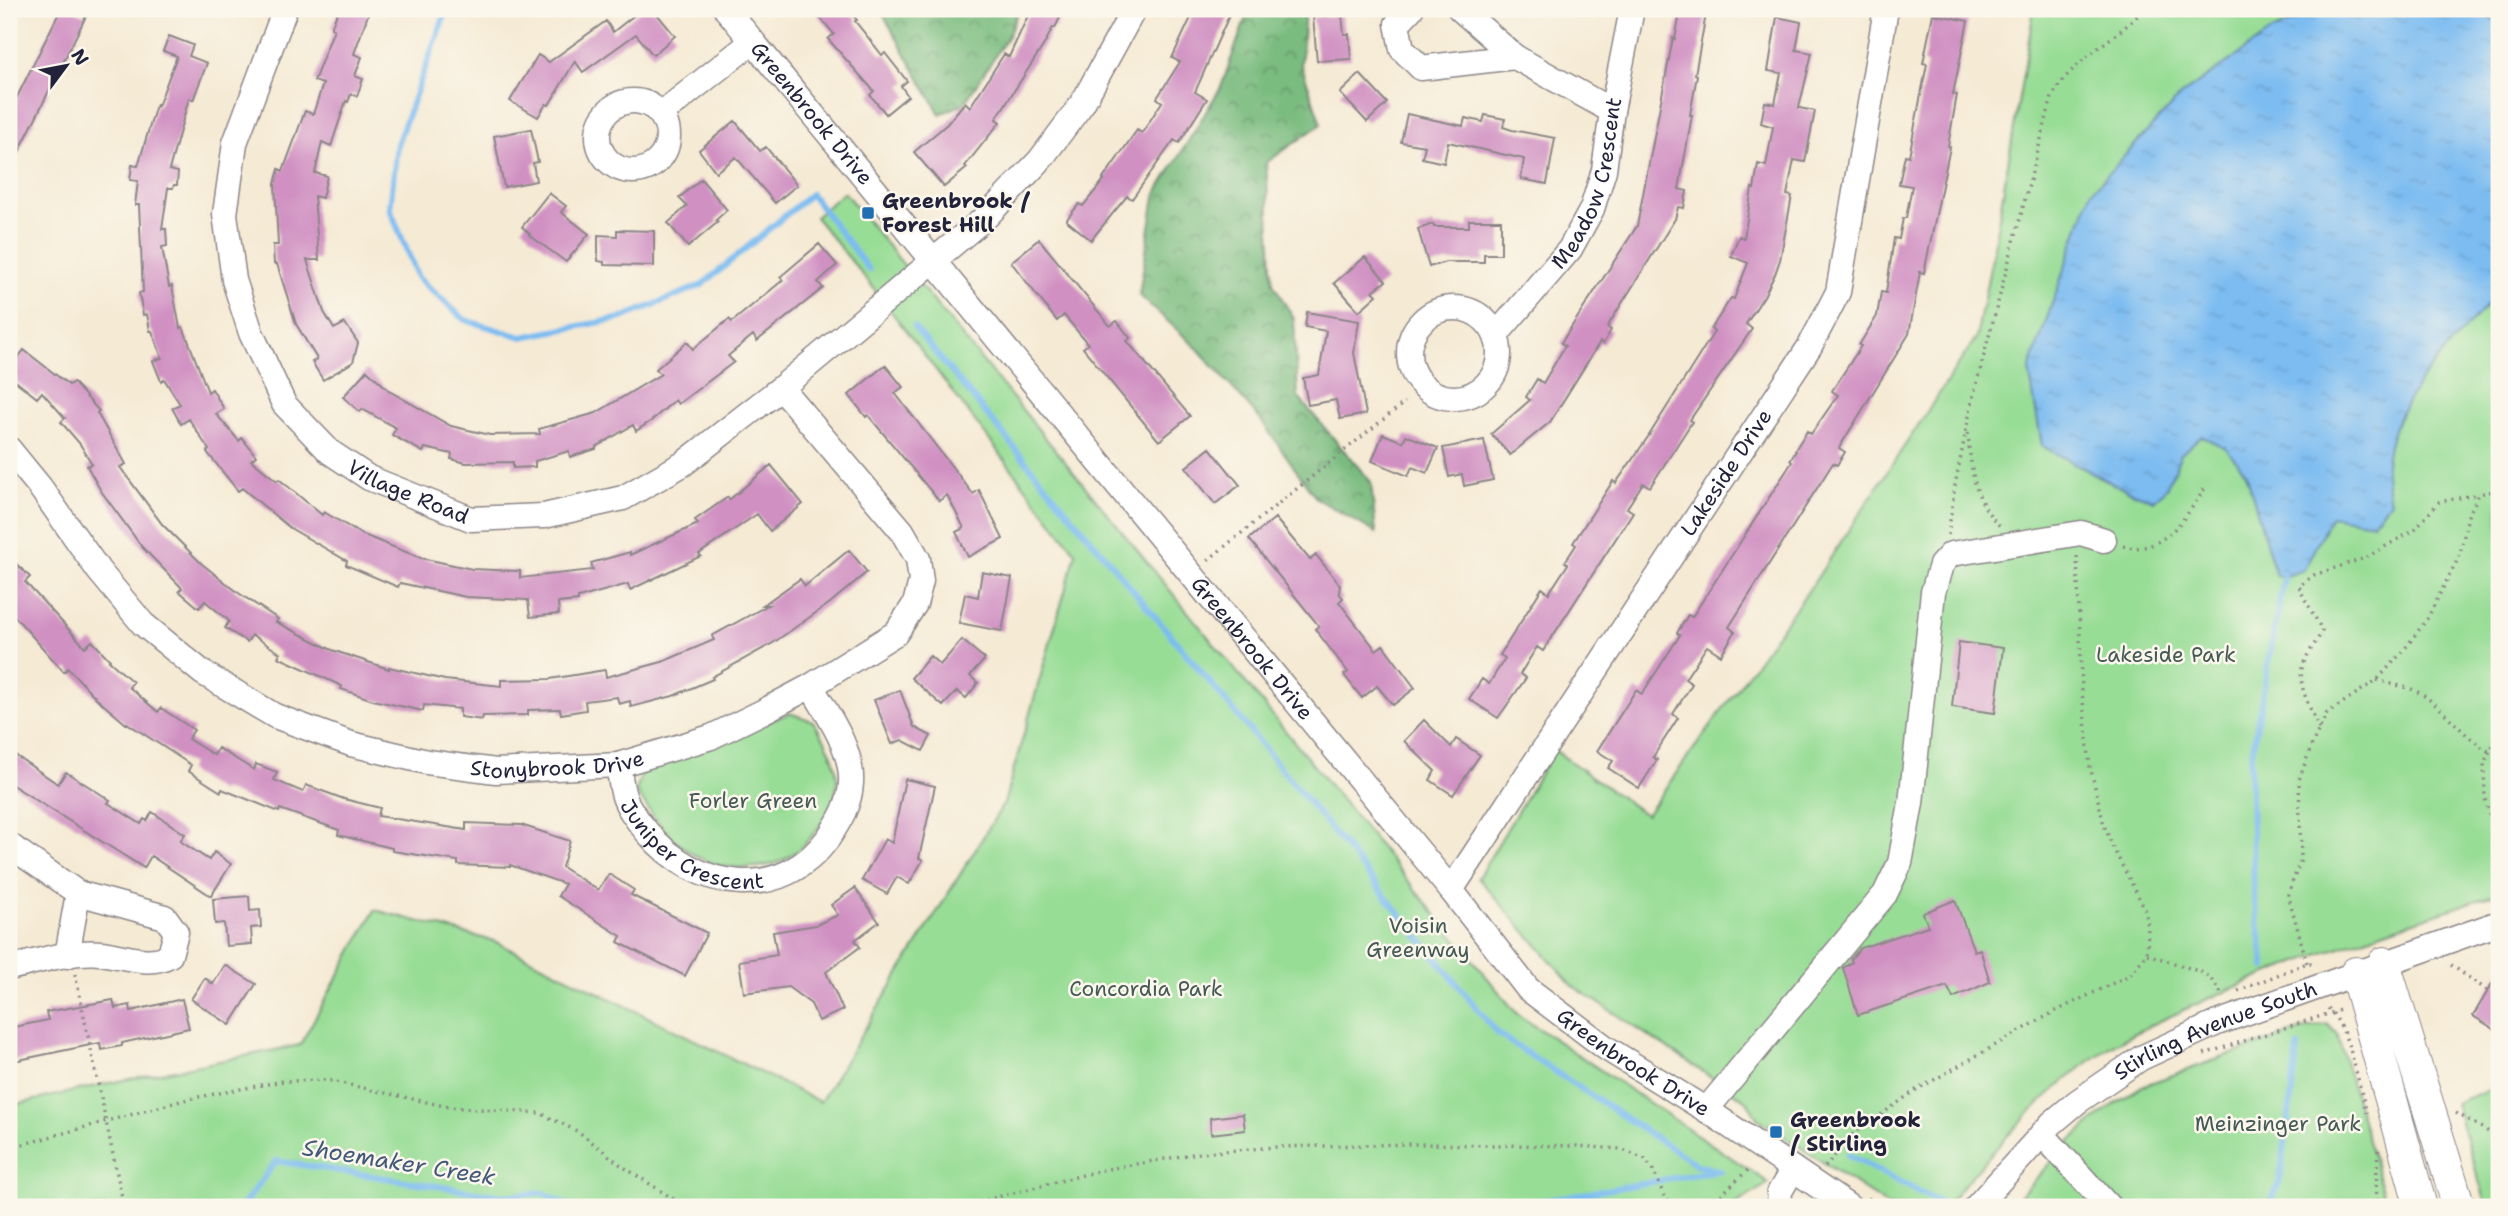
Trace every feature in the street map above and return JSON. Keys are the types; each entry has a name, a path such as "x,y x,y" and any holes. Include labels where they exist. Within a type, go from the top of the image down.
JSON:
{"main road":[{"path":"2368,978 2425,1095 2459,1207"},
{"path":"2368,978 2421,1207"}],"street":[{"name":"Village Road","path":"285,9 235,144 225,214 234,280 251,333 284,404 330,452 369,478 471,519 544,516 623,498 683,464 781,388 987,216 1040,160 1082,104 1133,9"},
{"name":"Greenbrook Drive","path":"726,9 1451,890 1528,989 1606,1048 1706,1110 1849,1207"},
{"path":"1410,9 1397,24 1402,49 1421,68 1515,57"},
{"path":"1460,9 1515,57 1612,111"},
{"name":"Meadow Crescent","path":"1496,335 1570,249 1592,209 1604,170 1612,111 1632,9"},
{"name":"Lakeside Drive","path":"1451,890 1810,346 1838,292 1879,13"},
{"path":"661,114 752,42"},
{"name":"Stonybrook Drive","path":"9,449 40,487 99,571 143,624 204,673 275,716 351,744 427,762 496,771 618,765 710,737 811,686 895,633 915,604 921,581 918,559 902,531 781,388"},
{"path":"1706,1110 1885,894 1900,863 1911,803 1933,592 1941,565 1951,554 2024,541 2081,533 2104,540"},
{"name":"Juniper Crescent","path":"618,765 624,797 637,820 657,843 684,864 705,875 739,883 769,879 789,872 804,864 821,848 848,806 851,782 847,758 836,729 811,686"},
{"path":"9,845 78,893 165,917 176,932 170,955 158,962 97,953 9,968"},
{"path":"67,956 78,893"},
{"name":"Stirling Avenue South","path":"1976,1207 2042,1135 2077,1102 2141,1058 2217,1024 2368,978 2499,923"},
{"path":"2042,1135 2103,1205"},
{"path":"1781,1207 1779,1193 1793,1169"}],"path":[{"path":"1951,554 1948,533 1967,428 2052,97 2060,82 2074,68 2128,27 2144,9"},
{"path":"1208,560 1405,402"},
{"path":"1967,428 1972,473 1981,502 1992,519 2007,532 2024,541"},
{"path":"2104,540 2133,549 2159,543 2181,521 2207,485"},
{"path":"2319,729 2305,694 2302,677 2303,664 2322,631 2318,620 2307,607 2299,586 2314,575 2365,558 2414,530 2439,502 2499,490"},
{"path":"2147,954 2201,972 2210,978 2224,998 2266,978 2307,963 2288,894 2301,859 2299,780 2327,713 2378,680 2427,619 2460,555 2468,516 2479,494"},
{"path":"1814,1183 1852,1135 1916,1090 2054,1012 2130,975 2147,954 2148,927 2144,909 2104,825 2090,766 2082,692 2078,557 2072,541 2065,535"},
{"path":"2378,680 2416,691 2456,724 2476,745 2490,752"},
{"path":"2499,733 2484,763 2485,799 2499,848"},
{"path":"67,956 77,978 104,1121 124,1207"},
{"path":"2443,963 2454,959"},
{"path":"2451,965 2488,991"},
{"path":"2195,1057 2332,1013 2368,978"},
{"path":"2328,1009 2337,1018 2346,1041 2368,1116"},
{"path":"9,1148 188,1099 283,1081 327,1080 449,1107 540,1113 579,1132 622,1166 686,1207"},
{"path":"2425,1095 2499,1138"},
{"path":"2375,1140 2378,1152 2378,1207"},
{"path":"959,1207 1102,1170 1199,1153 1277,1147 1413,1144 1620,1149 1645,1159 1652,1168 1665,1198 1675,1205 1690,1205 1721,1195 1766,1150"}],"green space":[{"path":"880,9 1019,9 1008,36 964,104 940,114"},
{"path":"1249,9 1305,9 1301,64 1321,124 1266,163 1273,283 1294,319 1298,397 1371,482 1376,533 1316,498 1260,419 1198,349 1139,295 1155,196 1221,87"},
{"name":"Lakeside Park","path":"2034,9 2499,9 2499,893 2273,972 2138,1031 2104,1051 2059,1085 2000,1144 1944,1207 1890,1207 1757,1118 1747,1101 1573,986 1478,878 1554,750 1646,815 1813,584 1976,338"},
{"name":"Concordia Park","path":"844,192 1517,1014 1769,1183 1731,1207 9,1207 9,1106 300,1045 375,910 494,941 820,1102 1004,803 1076,553 867,280 815,217"},
{"name":"Forler Green","path":"790,713 813,721 832,756 837,780 832,803 819,827 801,847 781,861 759,867 741,868 724,867 704,860 670,836 636,791 641,776 649,768"},
{"name":"Meinzinger Park","path":"2327,1024 2337,1033 2387,1207 2010,1207 2069,1142 2102,1113 2142,1086 2300,1030"},
{"path":"2499,1085 2499,1207 2487,1207 2455,1103"}],"water":[{"path":"2320,9 2474,9 2498,21 2499,292 2428,371 2400,416 2386,465 2390,502 2373,523 2331,516 2304,570 2284,577 2276,576 2246,473 2226,448 2201,436 2181,454 2167,487 2154,501 2113,484 2042,446 2029,370 2091,192 2180,96 2270,32"}],"building":[{"path":"61,9 72,9 86,16 9,172 9,113"},
{"path":"339,9 370,9 354,54 362,57 355,76 363,79 357,96 351,94 348,102 346,101 331,146 322,142 315,173 327,176 322,198 314,196 319,260 307,260 324,312 334,329 345,323 358,343 353,362 323,380 312,362 317,359 296,324 277,264 274,264 273,245 278,245 275,184 279,169 283,171 305,111 313,114 323,84 314,81"},
{"path":"642,9 653,9 675,36 653,55 636,34 583,72 575,61 549,105 546,104 538,117 510,101 538,55 549,62 606,21 613,32"},
{"path":"813,9 848,9 882,55 885,53 907,81 901,86 908,96 886,114 870,95 874,91 828,39 834,34"},
{"path":"1031,9 1064,9 1055,28 1053,27 996,119 1000,122 965,166 967,168 944,187 914,152 947,124 965,102 970,107 1004,54 1009,57"},
{"path":"1195,9 1232,9 1195,92 1207,99 1179,143 1174,140 1132,199 1127,196 1091,240 1066,220 1079,204 1083,206 1137,130 1142,133 1162,102 1157,98 1180,62 1172,58"},
{"path":"1681,9 1707,9 1679,189 1687,191 1684,208 1678,207 1675,219 1607,327 1611,330 1603,344 1600,342 1550,422 1510,455 1491,434 1530,400 1526,397 1537,379 1543,383 1565,346 1561,343 1637,226"},
{"path":"1933,14 1968,21 1953,94 1957,95 1948,146 1950,147 1924,273 1920,272 1909,334 1839,448 1845,452 1837,465 1833,463 1729,627 1735,632 1721,655 1707,646 1685,679 1692,684 1673,714 1678,718 1653,757 1657,760 1639,788 1608,768 1613,761 1597,751 1636,690 1642,694 1680,635 1677,633 1688,615 1692,617 1792,462 1790,460 1807,431 1811,434 1838,395 1832,391 1877,316 1881,292 1886,293 1894,238 1899,239 1912,186 1899,184 1905,155 1909,156 1927,64 1923,63"},
{"path":"1342,15 1344,34 1349,34 1351,59 1317,61 1313,17"},
{"path":"1777,17 1801,22 1796,50 1812,53 1799,108 1815,111 1805,162 1794,160 1787,195 1792,196 1775,274 1746,324 1752,329 1690,420 1692,422 1650,487 1643,483 1627,508 1633,512 1543,651 1537,647 1520,674 1526,678 1498,718 1469,699 1482,679 1489,684 1505,658 1500,655 1542,588 1549,593 1568,564 1565,562 1576,545 1573,543 1613,481 1616,483 1648,437 1714,332 1711,329 1731,298 1734,299 1748,263 1731,256 1739,236 1744,238 1758,164 1766,166 1773,127 1761,123 1765,102 1775,104 1781,73 1768,71"},
{"path":"169,36 193,45 189,56 207,63 193,100 189,98 169,170 178,172 177,185 168,188 162,229 166,229 167,246 162,247 180,328 183,327 208,392 212,389 224,409 216,414 239,441 242,438 256,456 251,460 277,481 279,479 322,515 324,512 361,534 421,558 472,569 520,571 520,578 593,570 591,563 630,552 630,555 698,524 695,520 728,497 729,500 771,465 803,504 770,531 757,514 699,554 701,556 630,590 628,584 578,598 578,601 558,603 559,614 530,617 528,600 466,597 400,583 398,587 346,565 347,561 290,528 242,488 238,491 207,452 209,450 189,419 181,424 172,408 180,404 164,379 161,381 153,361 162,358 150,331 147,314 143,315 139,293 143,292 139,205 135,205 138,181 130,180 132,165 138,166 156,105 158,106 177,56 163,51"},
{"path":"1360,74 1387,103 1367,122 1340,93"},
{"path":"1407,114 1463,126 1465,118 1483,122 1485,115 1505,119 1503,127 1512,130 1555,138 1547,184 1521,179 1524,159 1448,142 1444,163 1422,158 1425,146 1401,142"},
{"path":"735,121 760,151 766,147 797,185 775,203 736,157 716,172 699,150"},
{"path":"531,129 538,162 533,163 536,181 504,187 494,136"},
{"path":"701,179 727,210 716,220 718,222 688,247 668,223 687,206 679,198"},
{"path":"549,193 566,206 561,212 589,234 566,262 522,227"},
{"path":"1469,220 1501,220 1501,254 1484,254 1484,262 1446,262 1429,267 1418,229 1433,224 1434,227 1469,227"},
{"path":"617,230 654,231 654,266 604,265 604,262 598,261 598,235 617,236"},
{"path":"1039,239 1110,326 1117,321 1130,338 1127,341 1190,416 1159,441 1083,348 1088,344 1064,315 1057,321 1011,262"},
{"path":"819,244 837,265 818,282 823,288 757,341 753,335 728,356 734,362 678,404 675,400 636,431 633,425 596,449 570,457 569,451 535,461 535,467 513,468 513,462 466,463 451,459 452,454 425,448 423,452 392,435 396,428 362,409 360,412 343,397 367,370 391,392 451,426 490,435 540,434 539,429 596,413 661,374 656,369 687,342 693,349 729,319 732,322 783,280 780,277"},
{"path":"1365,257 1386,281 1373,291 1377,295 1359,311 1334,283"},
{"path":"1307,312 1359,321 1354,353 1366,414 1340,419 1336,400 1308,405 1303,378 1319,375 1326,331 1305,327"},
{"path":"24,350 69,385 73,382 99,411 97,413 126,464 120,467 162,524 202,564 278,619 276,622 332,650 389,669 445,680 501,686 501,680 550,679 605,670 606,677 662,662 714,640 712,636 768,605 763,605 800,579 805,586 849,550 867,572 830,603 773,643 712,677 713,679 673,696 631,707 630,701 619,704 617,697 585,701 586,710 561,714 560,709 528,710 528,715 483,716 482,720 460,717 460,709 424,705 423,711 373,700 341,689 342,686 278,657 280,653 252,635 247,642 225,628 229,621 205,601 199,608 179,591 182,588 142,547 101,491 87,466 92,464 80,444 61,422 65,418 42,392 37,398 9,376 9,369"},
{"path":"885,365 903,387 895,393 973,494 979,490 1003,539 968,557 956,532 964,528 947,495 939,501 849,395"},
{"path":"1383,434 1403,442 1406,435 1438,448 1427,473 1412,467 1408,476 1372,461"},
{"path":"1484,440 1493,480 1464,486 1462,474 1449,477 1443,448"},
{"path":"1210,448 1240,485 1215,504 1186,467"},
{"path":"1275,518 1310,560 1316,555 1340,585 1339,593 1343,598 1339,602 1376,650 1383,645 1415,688 1393,705 1377,686 1362,698 1344,675 1348,672 1315,629 1319,626 1249,539"},
{"path":"9,557 30,577 25,582 85,647 92,641 109,661 133,682 129,687 158,712 161,708 194,730 188,739 214,755 218,748 254,770 256,764 277,772 274,780 303,792 306,785 380,808 378,816 466,830 466,823 521,825 570,841 562,867 598,890 609,874 634,890 631,895 707,933 685,976 618,942 621,936 558,896 565,884 510,865 458,865 458,861 392,851 392,848 338,835 339,830 280,809 279,812 222,789 221,792 188,771 191,765 126,724 98,700 68,668 64,672 9,610"},
{"path":"982,572 1012,578 1002,631 959,623 965,594 978,597"},
{"path":"962,640 985,659 970,676 978,683 966,698 957,691 943,706 911,678 930,656 940,665"},
{"path":"1959,642 2003,648 1995,713 1952,707"},
{"path":"900,690 914,727 931,736 923,751 902,740 892,744 874,700"},
{"path":"1424,720 1451,747 1456,739 1480,755 1453,795 1430,780 1435,771 1404,741"},
{"path":"9,751 58,784 66,772 141,824 144,819 147,821 152,812 185,834 180,841 209,860 214,852 231,864 211,896 151,856 144,868 9,783"},
{"path":"905,779 935,786 919,858 923,860 909,884 897,877 887,894 862,880 885,839 892,843"},
{"path":"855,888 879,922 855,940 860,947 826,972 843,1010 819,1021 811,1004 788,987 744,993 739,961 777,955 773,932 816,925 838,915 831,905"},
{"path":"249,896 250,911 260,910 261,927 251,928 252,944 226,946 224,923 215,924 213,899"},
{"path":"1955,900 1974,951 1980,949 1990,982 1953,998 1947,986 1858,1015 1843,968 1852,962 1851,959 1860,948 1928,926 1923,913"},
{"path":"225,965 256,984 230,1025 191,999 205,978 213,984"},
{"path":"2499,972 2499,1032 2473,1016"},
{"path":"182,999 189,1028 101,1050 100,1043 9,1062 9,1028 48,1020 46,1012 113,1000 115,1008 130,1005 131,1011"},
{"path":"1243,1114 1245,1130 1211,1134 1210,1118"}],"waterway":[{"path":"447,9 397,144 390,209 418,278 465,320 522,337 622,318 702,285 811,194 869,270"},
{"path":"914,327 1498,1034 1697,1165 1720,1171"},
{"path":"2265,968 2254,896 2250,763 2284,577"},
{"path":"2269,1207 2280,1180 2298,1047"},
{"name":"Shoemaker Creek","path":"1848,1155 1944,1205"},
{"name":"Shoemaker Creek","path":"242,1207 276,1161 501,1196 543,1193 571,1207"},
{"name":"Shoemaker Creek","path":"1491,1207 1519,1205 1714,1171"}],"place":[{"name":"Greenbrook / Forest Hill","path":"868,213"},
{"name":"Greenbrook / Stirling","path":"1776,1132"}],"park label":[{"name":"Voisin Greenway","path":"1418,938"}]}
